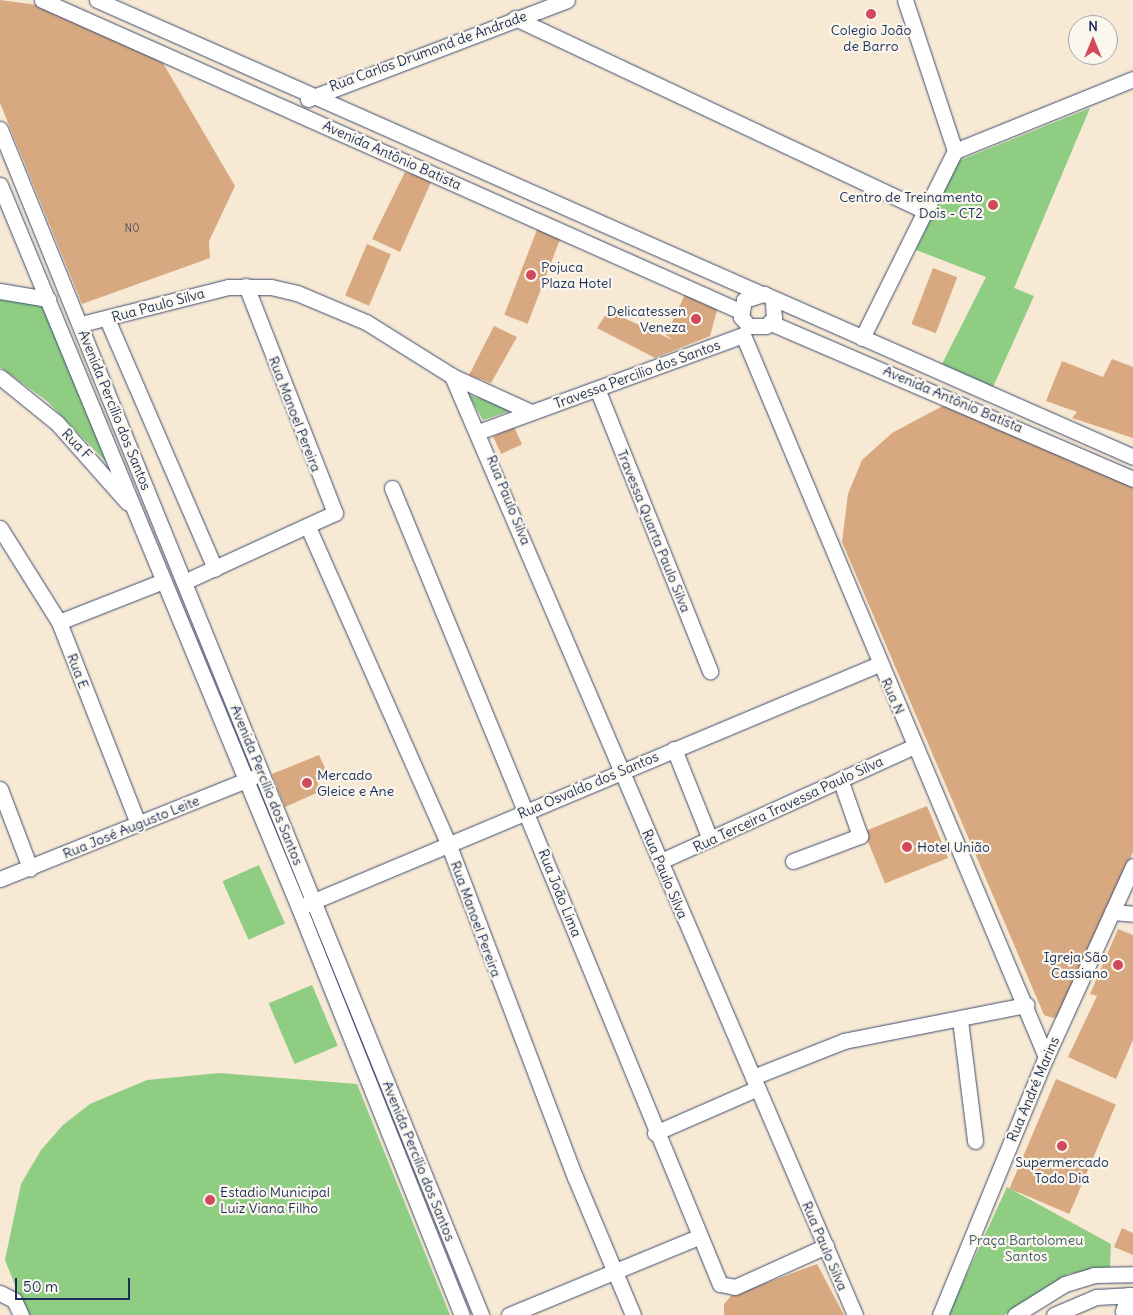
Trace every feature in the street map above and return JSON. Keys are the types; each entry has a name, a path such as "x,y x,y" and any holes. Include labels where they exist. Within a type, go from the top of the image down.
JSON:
{"street":[{"name":"Avenida Antônio Batista","path":"42,0 740,311"},
{"name":"Avenida Antônio Batista","path":"97,0 759,293 773,302 862,338 1133,457"},
{"name":"Rua Carlos Drumond de Andrade","path":"310,95 567,0"},
{"path":"862,338 928,212 954,151 905,0"},
{"path":"515,18 928,212"},
{"path":"954,151 1133,79"},
{"path":"300,114 310,95"},
{"name":"Avenida Percílio dos Santos","path":"0,129 81,324 481,1315"},
{"path":"2,189 24,186"},
{"name":"Avenida Percílio dos Santos","path":"2,189 141,522 243,781 299,908 462,1315"},
{"path":"33,263 52,256"},
{"name":"Rua Paulo Silva","path":"81,324 246,286 297,293 398,338 452,376 531,412"},
{"name":"Rua Manoel Pereira","path":"184,582 335,514 246,286"},
{"path":"0,291 50,302 71,300"},
{"path":"759,293 744,300 740,311 746,330 760,328 771,323 773,302"},
{"path":"107,319 215,569"},
{"name":"Avenida Antônio Batista","path":"771,323 930,388 1133,479"},
{"name":"Travessa Percilio dos Santos","path":"531,412 598,391 746,330"},
{"name":"Rua N","path":"746,330 879,664 1046,1057"},
{"path":"930,388 938,372"},
{"name":"Rua Paulo Silva","path":"452,376 478,432 620,771 855,1315"},
{"name":"Rua F","path":"0,377 57,422 107,475 141,522"},
{"name":"Travessa Quarta Paulo Silva","path":"598,391 710,671"},
{"path":"478,432 531,412"},
{"name":"Rua João Lima","path":"392,488 528,810 655,1133 698,1237 720,1284 735,1287 826,1246"},
{"path":"141,522 158,517"},
{"name":"Rua Manoel Pereira","path":"308,527 448,843 633,1315"},
{"name":"Rua E","path":"0,528 59,622 138,824"},
{"path":"59,622 163,581"},
{"name":"Rua Osvaldo dos Santos","path":"299,908 448,843 879,664"},
{"name":"Rua Terceira Travessa Paulo Silva","path":"660,862 915,746"},
{"path":"674,749 710,840"},
{"name":"Rua José Augusto Leite","path":"0,879 262,774"},
{"path":"793,861 860,836 840,779"},
{"path":"0,789 30,868"},
{"name":"Rua André Marins","path":"940,1315 1046,1057 1133,866"},
{"path":"1112,912 1133,914"},
{"path":"655,1133 844,1041 960,1020 1028,1012 1048,1025 1063,1018"},
{"path":"960,1020 975,1141"},
{"path":"356,1048 371,1042"},
{"path":"510,1315 616,1274 698,1237"},
{"path":"1015,1315 1065,1284 1094,1275 1133,1274"},
{"path":"0,1293 14,1300 21,1315"},
{"path":"1054,1315 1096,1297 1130,1295 1123,1311 1133,1314"}],"green space":[{"name":"Centro de Treinamento Dois - CT2","path":"1090,108 1014,288 1034,296 993,387 942,364 986,277 916,250 958,161"},
{"path":"0,297 44,307 111,467 47,401 0,367"},
{"path":"469,395 516,409 483,420"},
{"path":"259,865 285,923 248,940 222,881"},
{"path":"312,985 338,1046 295,1064 269,1003"},
{"name":"Estadio Municipal Luiz Viana Filho","path":"220,1073 357,1084 450,1315 27,1315 5,1260 21,1184 41,1150 63,1125 90,1104 147,1080"},
{"name":"Praça Bartolomeu Santos","path":"1007,1187 1111,1244 1110,1267 1068,1274 1004,1315 948,1315"}],"building":[{"path":"0,0 37,5 160,58 235,186 209,241 210,258 82,304 0,103"},
{"path":"405,172 432,180 400,252 372,239"},
{"name":"Pojuca Plaza Hotel","path":"538,227 561,236 528,324 504,315"},
{"path":"367,244 391,254 369,306 345,296"},
{"path":"933,268 957,277 936,333 911,324"},
{"path":"687,290 718,307 710,336 655,358 597,328 608,311 673,340 666,335"},
{"path":"494,326 517,337 491,383 469,375"},
{"path":"1112,359 1133,367 1133,438 1072,418 1077,412 1046,401 1062,361 1103,377"},
{"path":"950,402 1133,485 1133,852 1062,1015 1053,1018 1044,1015 842,542 848,494 862,460 892,433"},
{"path":"514,427 522,444 501,454 493,437"},
{"path":"319,755 326,770 315,775 321,791 285,807 272,774"},
{"name":"Hotel União","path":"927,806 948,858 885,883 864,831"},
{"path":"1118,929 1133,935 1133,1040 1116,1079 1068,1057 1097,996 1090,994"},
{"name":"Supermercado Todo Dia","path":"1056,1079 1116,1104 1069,1214 1010,1189"},
{"path":"1122,1228 1133,1233 1133,1255 1114,1247"},
{"path":"817,1264 844,1315 724,1315 724,1304 731,1296"}],"place":[{"name":"Colegio João de Barro","path":"871,14"},
{"name":"Centro de Treinamento Dois - CT2","path":"993,205"},
{"name":"Pojuca Plaza Hotel","path":"531,275"},
{"name":"Delicatessen Veneza","path":"696,319"},
{"name":"Mercado Gleice e Ane","path":"307,783"},
{"name":"Hotel União","path":"907,847"},
{"name":"Igreja São Cassiano","path":"1118,965"},
{"name":"Supermercado Todo Dia","path":"1062,1146"},
{"name":"Estadio Municipal Luiz Viana Filho","path":"210,1200"}]}
